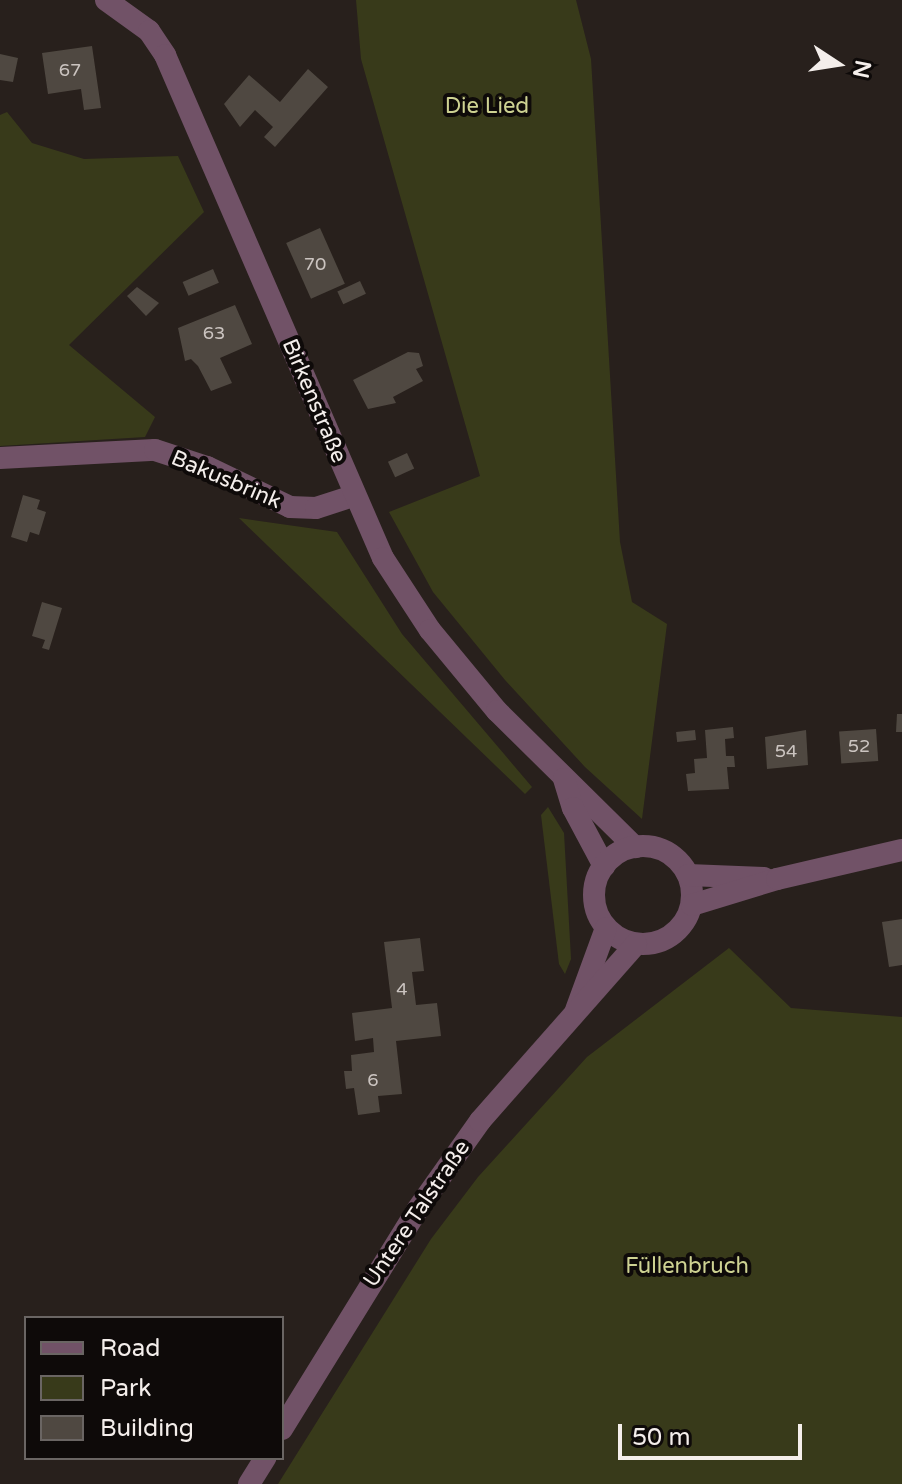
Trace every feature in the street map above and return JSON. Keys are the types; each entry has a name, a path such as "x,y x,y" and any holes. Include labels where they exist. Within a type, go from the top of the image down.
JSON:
{"street":[{"name":"Birkenstraße","path":"106,0 149,31 165,55 383,558 430,630 564,779 635,847"},
{"name":"Bakusbrink","path":"0,458 155,450 207,467 290,507 316,508 354,496"},
{"name":"Birkenstraße","path":"564,779 573,808 604,866"},
{"path":"692,905 688,875 666,852 635,847 604,866 594,891 606,928 636,944 671,936 692,905 777,879 902,850"},
{"path":"688,875 777,879"},
{"name":"Untere Talstraße","path":"574,1015 606,928"},
{"name":"Untere Talstraße","path":"284,1426 426,1198 480,1121 636,944"},
{"path":"249,1484 264,1460"}],"green space":[{"name":"Die Lied","path":"356,0 576,0 591,59 620,542 632,602 667,624 642,819 585,767 505,680 433,592 389,512 480,476 361,59"},
{"path":"7,112 32,143 84,159 178,156 204,212 69,345 155,417 145,437 0,446 0,115"},
{"path":"239,518 337,532 402,634 532,787 525,794"},
{"path":"548,807 564,833 571,959 565,974 559,964 541,815"},
{"name":"Füllenbruch","path":"729,948 791,1008 902,1017 902,1484 278,1484 431,1239 478,1177 587,1057"}],"building":[{"path":"92,46 101,108 84,110 81,89 48,94 42,53"},
{"path":"0,54 18,58 13,82 0,80"},
{"path":"308,69 328,87 275,147 264,137 273,127 255,110 240,127 224,104 249,75 280,102"},
{"path":"320,228 345,284 311,299 286,243"},
{"path":"213,269 219,283 188,296 183,282"},
{"path":"360,281 366,294 343,304 337,292"},
{"path":"137,287 159,303 146,316 127,296"},
{"path":"235,305 252,344 220,358 232,383 211,391 198,366 191,359 185,361 178,328"},
{"path":"408,352 419,353 423,366 416,369 423,381 393,397 396,403 368,409 353,380"},
{"path":"407,453 414,468 395,477 388,462"},
{"path":"23,495 40,500 37,509 46,512 39,535 30,532 27,542 11,537"},
{"path":"42,602 62,608 49,650 42,648 45,640 32,636"},
{"path":"897,714 902,714 902,732 896,732"},
{"path":"733,727 734,738 725,739 726,756 734,756 735,767 727,767 729,789 688,791 686,774 695,773 694,759 707,758 705,730"},
{"path":"876,729 878,761 841,764 839,732"},
{"path":"695,730 696,740 677,742 676,732"},
{"path":"806,730 808,765 767,769 765,737"},
{"path":"902,919 902,965 889,967 882,922"},
{"path":"420,938 424,971 412,972 416,1005 437,1003 441,1036 396,1041 402,1094 378,1096 380,1112 358,1115 354,1088 346,1089 344,1071 352,1071 351,1055 374,1052 373,1038 355,1041 352,1013 392,1008 384,942"}]}
